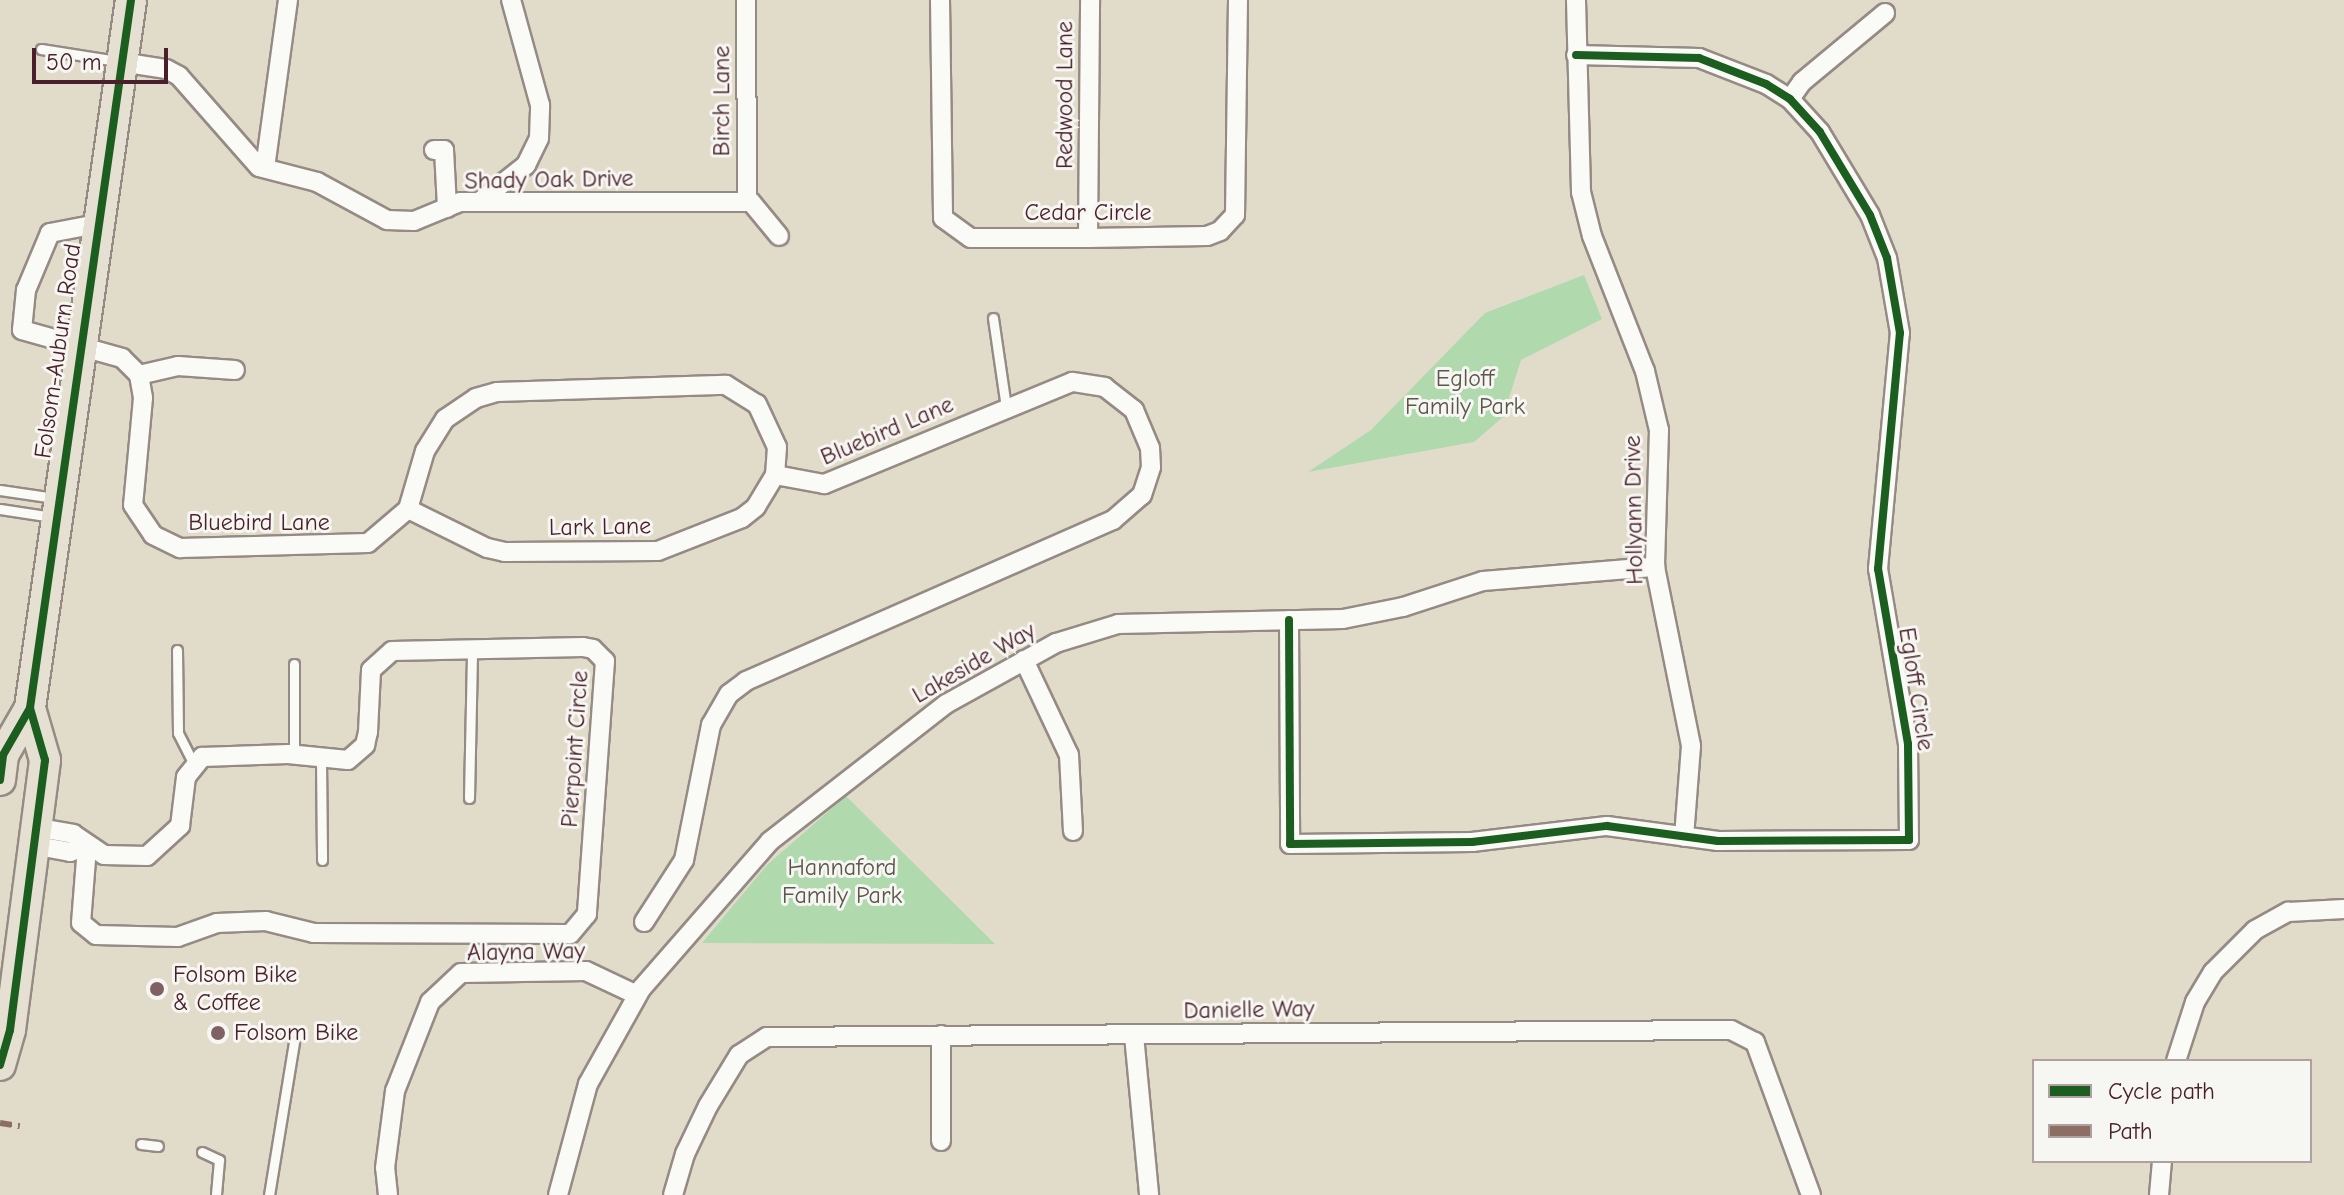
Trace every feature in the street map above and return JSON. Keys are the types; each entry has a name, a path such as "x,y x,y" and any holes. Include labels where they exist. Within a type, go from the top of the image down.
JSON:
{"main road":[{"name":"Folsom-Auburn Road","path":"0,780 3,755 30,708 79,345 131,0"},
{"name":"Folsom-Auburn Road","path":"0,1065 10,1030 45,760 30,708"}],"street":[{"path":"265,168 288,0"},
{"path":"479,202 526,165 539,138 540,105 511,0"},
{"name":"Birch Lane","path":"746,0 747,202"},
{"name":"Cedar Circle","path":"940,0 943,218 971,238 1207,236 1235,215 1238,0"},
{"name":"Redwood Lane","path":"1088,238 1090,0"},
{"name":"Hollyann Drive","path":"1576,0 1577,161 1587,222 1645,371 1659,430 1655,567 1691,746 1684,837"},
{"path":"1790,99 1802,82 1885,13"},
{"name":"Egloff Circle","path":"1289,620 1290,844 1472,842 1607,826 1684,837 1909,840 1908,744 1878,569 1899,364 1897,303 1870,215 1837,156 1790,99 1740,71 1699,58 1576,55"},
{"path":"121,62 166,69 179,76 265,168"},
{"path":"434,150 444,150 447,208"},
{"name":"Shady Oak Drive","path":"265,168 317,182 387,220 414,221 447,208 479,202 747,202"},
{"path":"747,202 779,236"},
{"path":"97,224 50,233 26,290 22,330 122,358 139,375 178,366 235,370"},
{"name":"Bluebird Lane","path":"139,375 143,398 133,505 141,521 165,543 190,549 353,546 379,537 408,509 431,437 459,407 497,392 726,385 757,404 769,422 777,447 775,475 824,484 1072,382 1119,395 1134,410 1150,448 1151,467 1142,495 1113,520 746,681 729,694 711,725 684,860 644,922"},
{"name":"Lark Lane","path":"408,509 487,548 505,552 658,551 742,518 767,493 775,475"},
{"name":"Lakeside Way","path":"558,1195 588,1084 637,995 722,892 806,810 902,734 1024,660 1056,643 1118,624 1373,615 1518,575 1655,567"},
{"name":"Pierpoint Circle","path":"87,846 81,923 96,935 178,937 217,923 266,921 314,933 570,934 587,914 605,661 593,649 583,647 406,648 380,659 368,679 365,745 348,760 321,760 294,755 215,754 194,764"},
{"path":"1024,660 1069,755 1073,831"},
{"path":"33,836 70,852 87,846 117,857 158,850 180,826 186,777 194,764"},
{"path":"2177,1059 2195,1002 2213,972 2255,930 2288,912 2344,909"},
{"name":"Alayna Way","path":"388,1195 385,1168 395,1091 430,1002 461,973 586,971 637,995"},
{"name":"Danielle Way","path":"673,1195 708,1106 739,1055 756,1040 941,1035 1742,1032 1759,1051 1811,1195"},
{"path":"941,1035 941,1141"},
{"path":"1134,1035 1149,1195"},
{"path":"2159,1195 2162,1163"}],"lane":[{"path":"41,49 121,62"},
{"path":"993,318 1006,407"},
{"path":"0,490 56,508"},
{"path":"0,509 56,508"},
{"path":"469,798 472,648"},
{"path":"177,650 178,733 194,764"},
{"path":"294,664 294,755"},
{"path":"321,760 322,860"},
{"path":"269,1195 294,1042"},
{"path":"141,1144 158,1146"},
{"path":"202,1152 219,1160 216,1195"}],"green space":[{"name":"Egloff Family Park","path":"1584,275 1602,319 1521,360 1503,417 1474,442 1308,472 1371,430 1485,313"},
{"name":"Hannaford Family Park","path":"846,796 995,944 702,943 767,865"}],"marked path":[{"path":"0,1123 20,1126"}],"cycle path":[{"path":"0,780 3,755 30,708 131,0"},
{"path":"1289,620 1290,844 1472,842 1607,826 1718,841 1909,840 1908,744 1878,569 1900,333 1887,258 1870,215 1820,132 1790,99 1766,84 1699,58 1576,55"},
{"path":"0,1065 10,1030 45,760 30,708"}],"place":[{"name":"Folsom Bike & Coffee","path":"157,989"},
{"name":"Folsom Bike","path":"218,1033"}]}
